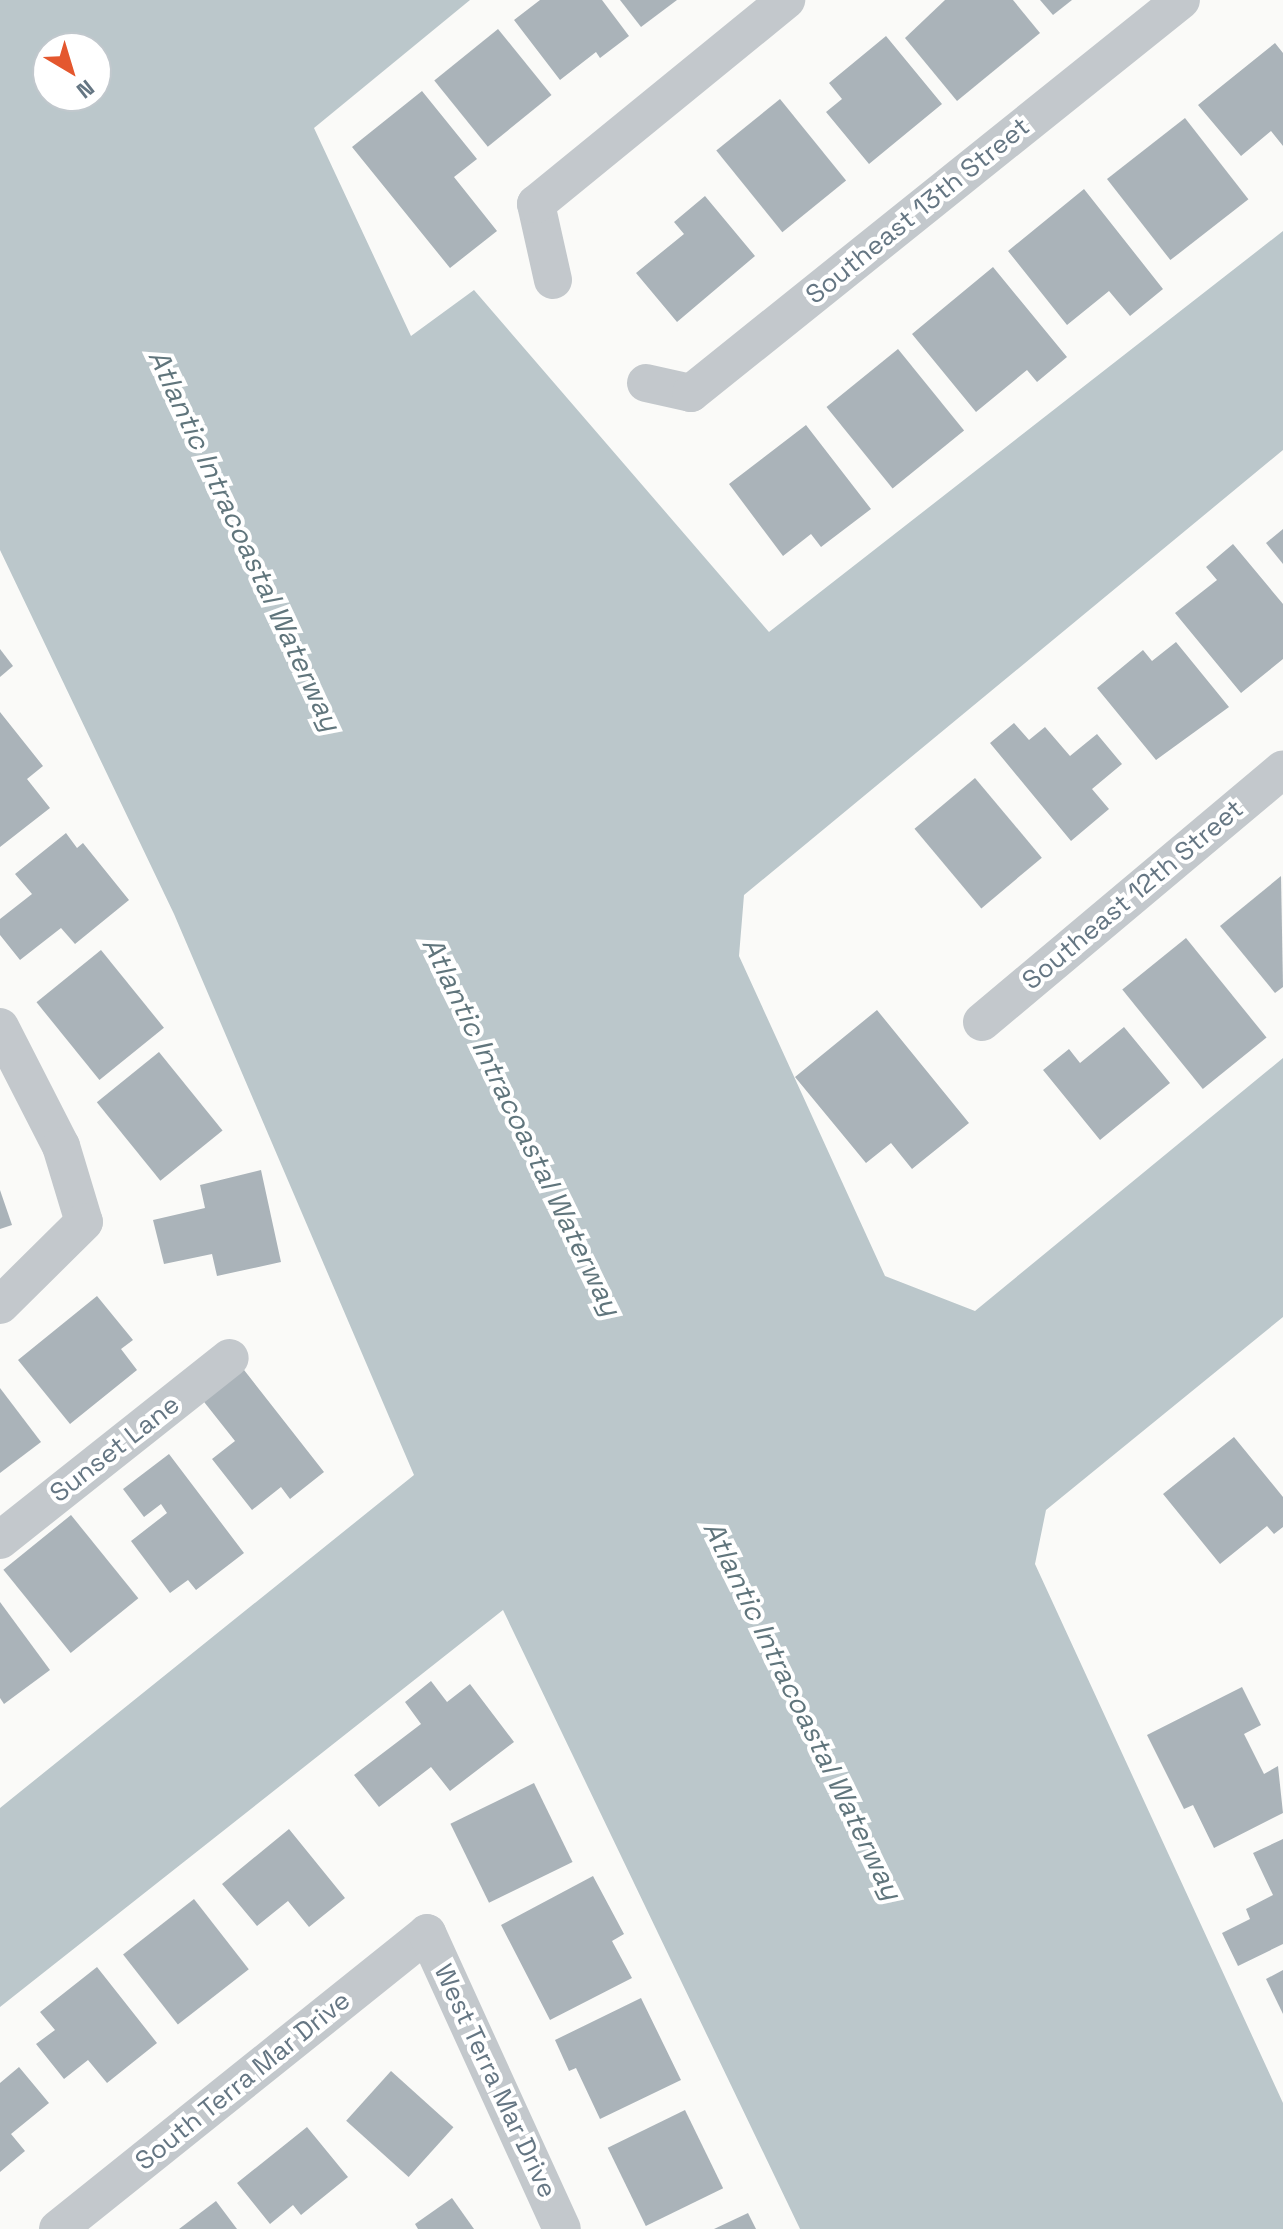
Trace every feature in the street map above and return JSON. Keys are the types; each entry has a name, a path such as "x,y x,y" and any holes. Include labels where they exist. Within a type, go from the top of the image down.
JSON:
{"street":[{"path":"553,280 536,204 786,0"},
{"name":"Southeast 13th Street","path":"646,383 691,393 1181,0"},
{"name":"Southeast 12th Street","path":"982,1022 1283,769"},
{"path":"0,1027 61,1146 84,1222 0,1305"},
{"name":"Sunset Lane","path":"0,1540 230,1358"},
{"name":"South Terra Mar Drive","path":"58,2229 427,1933"},
{"name":"West Terra Mar Drive","path":"427,1933 562,2229"}],"water":[{"name":"Atlantic Intracoastal Waterway","path":"0,0 470,0 314,128 411,336 474,290 769,632 1283,231 1283,450 744,895 739,956 885,1276 975,1311 1283,1058 1283,1317 1046,1510 1035,1564 1283,2103 1283,2229 800,2229 503,1610 0,2007 0,1808 414,1475 174,914 0,550"}],"building":[{"path":"540,0 602,0 629,36 600,58 596,52 560,80 514,20"},
{"path":"620,0 677,0 641,27"},
{"path":"945,0 1013,0 1040,33 957,101 905,38"},
{"path":"1040,0 1072,0 1053,15"},
{"path":"498,29 551,95 488,147 434,81"},
{"path":"886,36 942,104 869,164 826,112 842,99 829,83"},
{"path":"1275,43 1283,53 1283,146 1271,131 1241,156 1198,105"},
{"path":"422,91 477,159 454,177 497,231 450,268 352,147"},
{"path":"780,99 846,181 782,232 716,151"},
{"path":"1185,118 1248,199 1170,260 1107,179"},
{"path":"1084,189 1163,289 1130,316 1109,291 1067,325 1008,251"},
{"path":"705,196 755,256 677,322 636,273 684,234 674,222"},
{"path":"993,267 1067,357 1037,382 1027,370 976,412 912,334"},
{"path":"898,349 964,431 893,488 827,407"},
{"path":"806,425 871,509 821,547 811,534 783,556 729,484"},
{"path":"1283,529 1283,564 1266,543"},
{"path":"1233,544 1283,604 1283,659 1241,693 1175,613 1217,580 1206,567"},
{"path":"1176,642 1229,707 1156,760 1097,688 1143,650 1152,661"},
{"path":"0,649 13,666 0,677"},
{"path":"0,712 43,766 27,779 50,808 0,847"},
{"path":"1014,723 1029,740 1045,727 1070,756 1097,734 1122,764 1092,789 1109,809 1071,841 990,743"},
{"path":"975,778 1042,858 981,908 914,829"},
{"path":"66,833 77,848 83,843 129,900 75,944 61,928 20,960 0,935 0,919 32,894 15,874"},
{"path":"1281,876 1283,987 1275,993 1220,926"},
{"path":"1186,938 1267,1037 1203,1089 1122,990"},
{"path":"101,950 164,1028 99,1080 36,1002"},
{"path":"877,1010 969,1123 912,1169 891,1143 866,1163 795,1077"},
{"path":"1124,1027 1170,1083 1100,1140 1043,1070 1069,1049 1080,1063"},
{"path":"159,1052 223,1130 160,1181 97,1102"},
{"path":"261,1170 281,1262 217,1276 212,1254 164,1264 153,1220 205,1208 200,1185"},
{"path":"0,1190 12,1225 0,1229"},
{"path":"97,1296 133,1340 121,1349 137,1370 70,1424 18,1360"},
{"path":"237,1361 324,1472 290,1499 281,1487 252,1510 212,1459 235,1441 197,1393"},
{"path":"0,1388 41,1442 0,1473"},
{"path":"1234,1437 1283,1497 1283,1527 1274,1534 1267,1526 1220,1564 1163,1494"},
{"path":"169,1454 244,1553 196,1590 188,1580 170,1593 131,1541 167,1513 161,1504 144,1517 123,1489"},
{"path":"71,1515 138,1598 71,1653 3,1570"},
{"path":"0,1602 50,1670 4,1704 0,1698"},
{"path":"431,1681 447,1702 470,1684 514,1742 450,1791 431,1767 379,1807 354,1775 421,1724 405,1702"},
{"path":"1242,1687 1261,1725 1244,1734 1264,1774 1278,1766 1283,1813 1214,1848 1193,1805 1184,1809 1147,1735"},
{"path":"534,1783 573,1862 489,1903 450,1824"},
{"path":"289,1829 345,1898 309,1927 288,1901 257,1926 222,1884"},
{"path":"1283,1839 1283,1944 1238,1966 1222,1933 1250,1919 1246,1909 1273,1895 1253,1853"},
{"path":"593,1876 624,1934 612,1941 632,1978 550,2020 501,1925"},
{"path":"194,1899 249,1969 178,2025 123,1954"},
{"path":"97,1967 157,2043 107,2083 88,2060 64,2079 36,2044 55,2030 40,2012"},
{"path":"1283,1970 1283,2014 1266,1979"},
{"path":"641,1998 681,2080 600,2119 576,2068 569,2071 555,2040"},
{"path":"19,2067 49,2103 11,2134 25,2151 0,2172 0,2083"},
{"path":"391,2071 453,2127 409,2177 346,2121"},
{"path":"685,2110 723,2188 646,2226 608,2148"},
{"path":"307,2127 348,2177 301,2215 293,2205 270,2224 237,2183"},
{"path":"452,2198 474,2229 418,2229 415,2224"},
{"path":"216,2201 237,2229 179,2229"},
{"path":"748,2213 756,2229 714,2229"}]}
